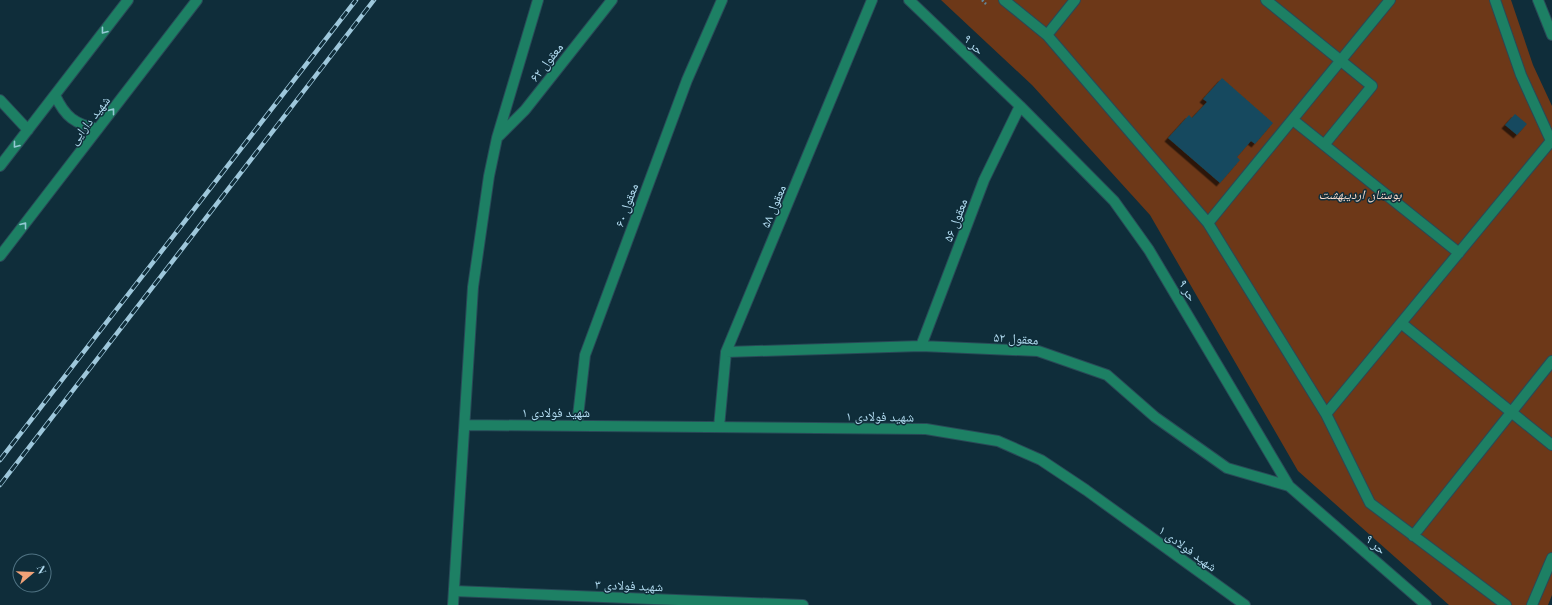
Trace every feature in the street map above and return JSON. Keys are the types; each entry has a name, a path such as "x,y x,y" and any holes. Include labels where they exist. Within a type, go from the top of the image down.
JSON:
{"street":[{"path":"0,166 128,0"},
{"name":"شهید دارایی","path":"0,256 198,0"},
{"path":"453,605 473,287 489,176 497,138 538,0"},
{"name":"معقول ۶۲","path":"497,138 525,110 612,0"},
{"name":"معقول ۶۰","path":"577,425 585,355 687,80 722,0"},
{"name":"معقول ۵۸","path":"719,427 726,352 872,0"},
{"name":"حر ۹","path":"909,0 1020,106 1114,201 1149,250 1289,486 1426,605"},
{"path":"1004,0 1047,35 1208,223 1326,414 1370,503 1506,605"},
{"path":"1047,35 1075,0"},
{"path":"1266,0 1372,86 1324,145"},
{"path":"1208,223 1390,0"},
{"path":"1326,414 1551,142 1521,75 1495,0"},
{"path":"1538,0 1552,35"},
{"path":"55,95 61,108 71,119 84,126 98,128"},
{"path":"0,100 28,130"},
{"name":"معقول ۵۶","path":"921,346 984,180 1020,106"},
{"path":"1293,120 1459,253"},
{"path":"1401,323 1552,444"},
{"name":"معقول ۵۲","path":"726,352 921,346 1038,351 1107,375 1155,417 1227,468 1289,486"},
{"path":"1413,536 1552,362"},
{"name":"شهید فولادی ۱","path":"465,425 577,425 926,430 998,441 1041,460 1086,490 1245,605"},
{"path":"1532,605 1552,558"},
{"name":"شهید فولادی ۳","path":"454,591 804,605"}],"green space":[{"name":"بوستان اردیبهشت","path":"941,0 1511,0 1533,65 1552,106 1552,595 1548,605 1449,605 1298,471 1150,215 1032,85"}],"building":[{"path":"1222,78 1273,123 1255,144 1251,141 1237,157 1240,160 1220,183 1168,138 1189,115 1192,118 1207,102 1203,99"},
{"path":"1515,114 1527,124 1517,135 1505,125"}],"railway":[{"path":"0,460 356,0"},
{"path":"0,485 374,0"}]}
